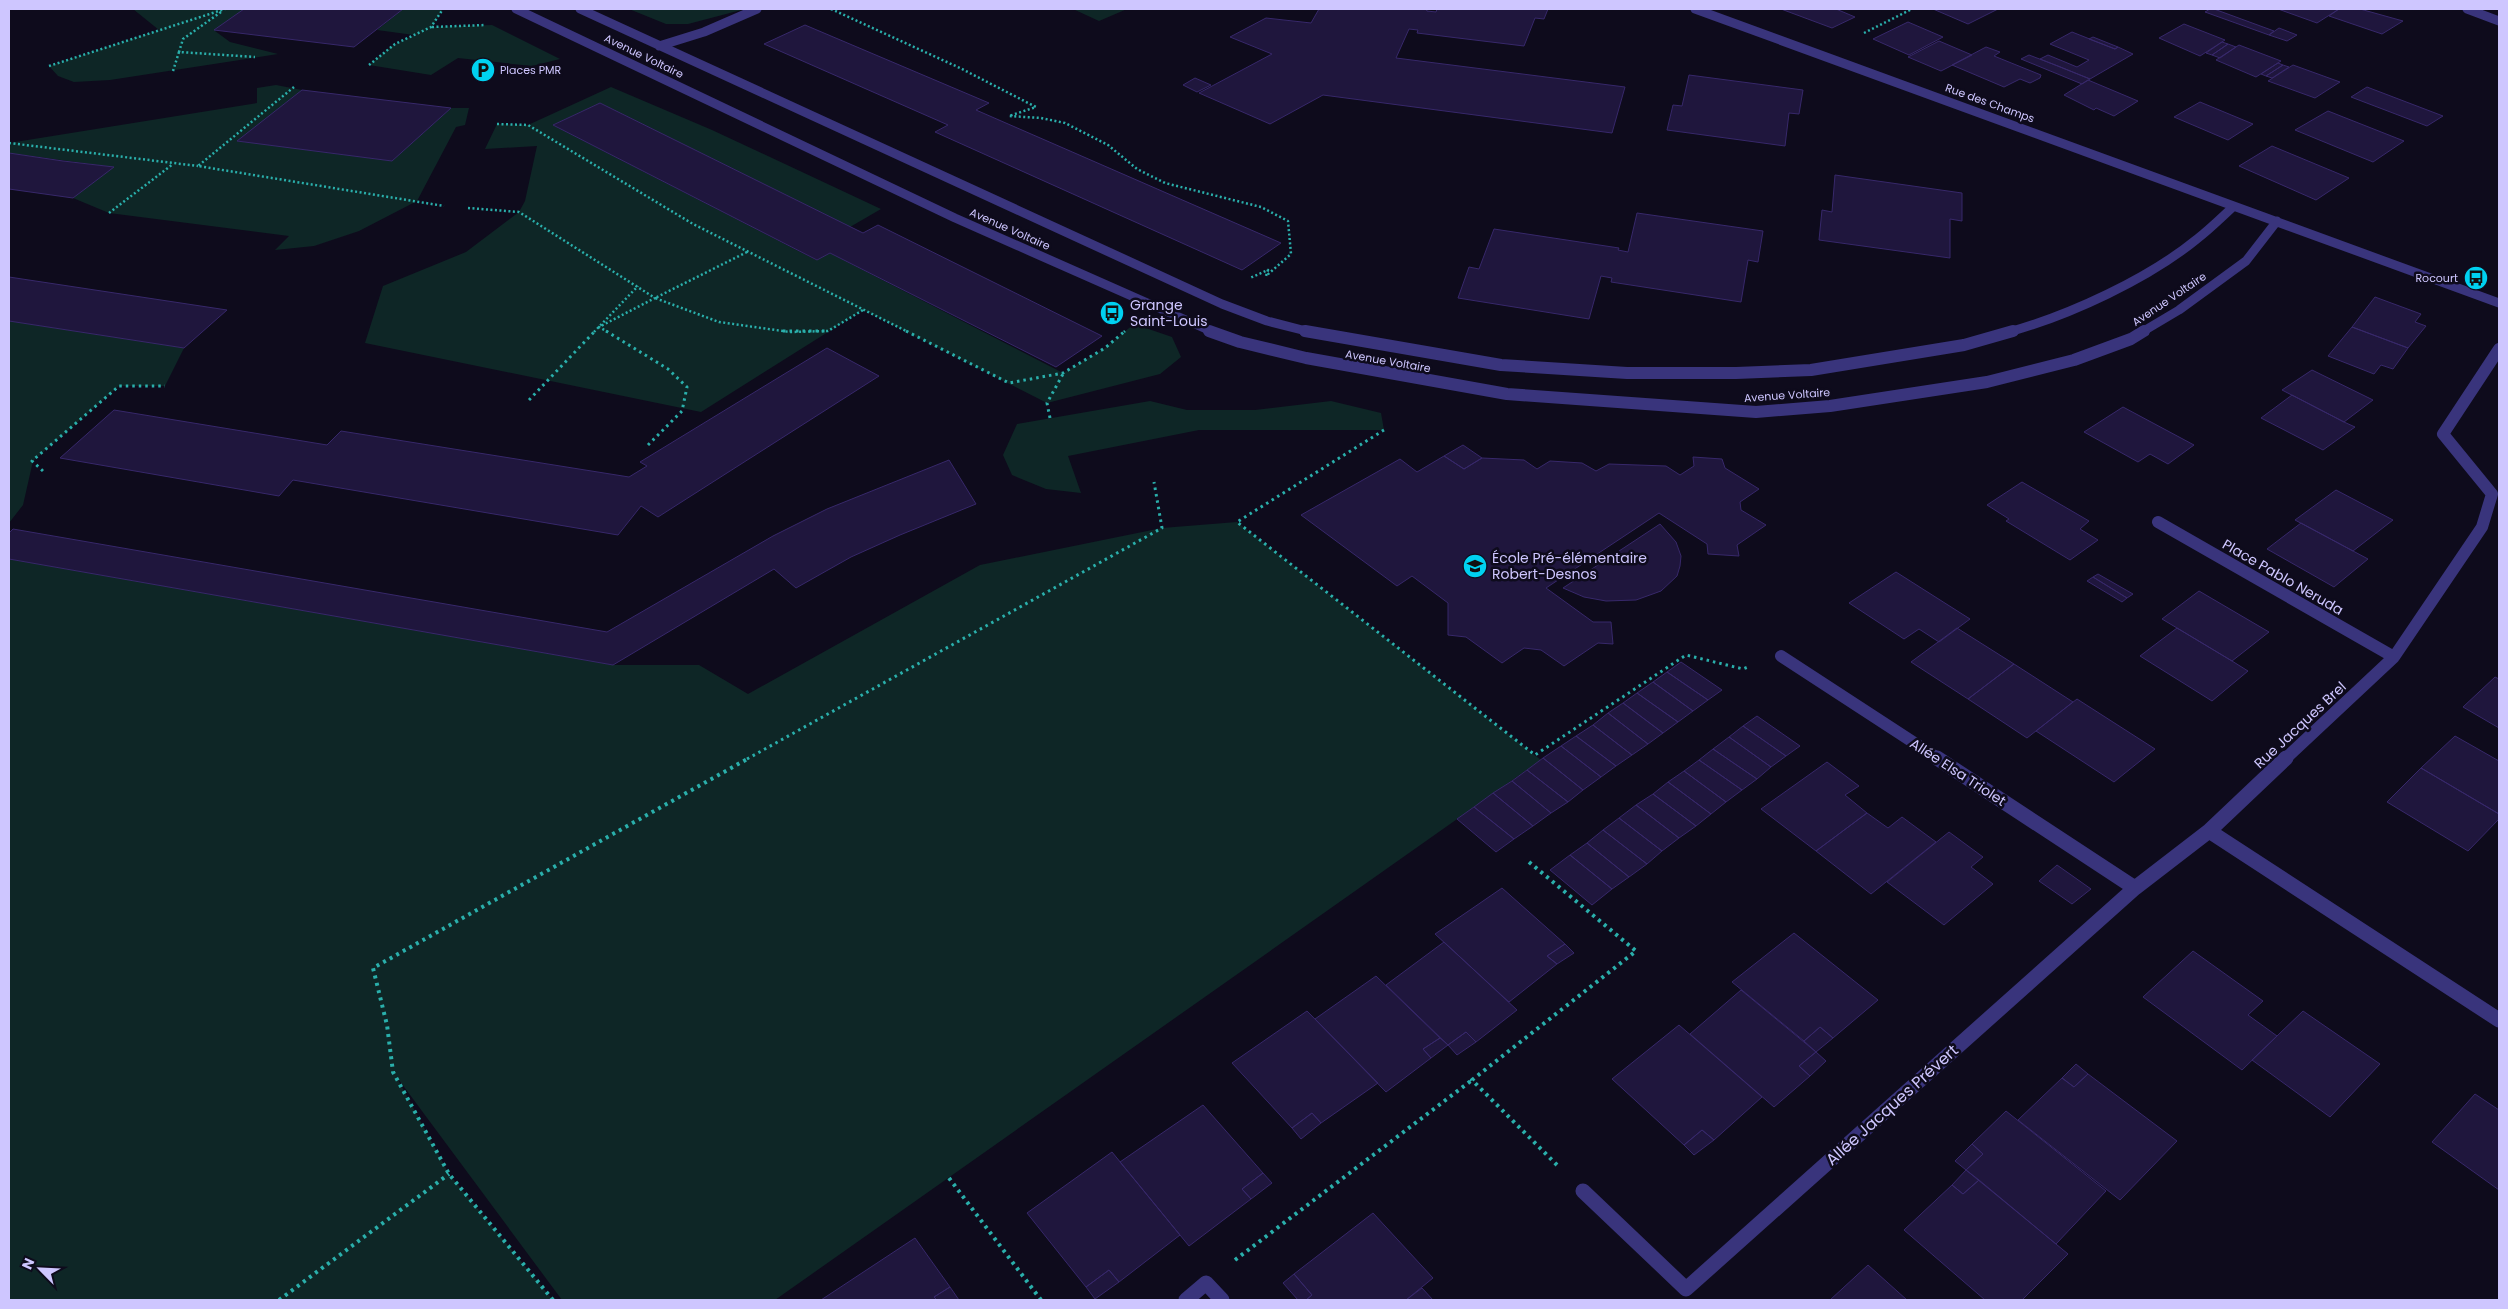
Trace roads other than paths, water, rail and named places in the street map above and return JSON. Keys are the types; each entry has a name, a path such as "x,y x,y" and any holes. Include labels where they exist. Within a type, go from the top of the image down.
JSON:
{"street":[{"name":"Avenue Voltaire","path":"516,9 955,218 1193,325 1240,342 1306,358 1507,394 1756,412 1830,406 1987,382 2074,360 2132,339 2179,310 2246,261 2277,221"},
{"name":"Avenue Voltaire","path":"580,9 1266,322 1340,338 1502,365 1627,373 1746,373 1811,370 1964,345 2038,324 2090,302 2140,276 2196,240 2234,206"},
{"path":"659,46 704,32 757,9"},
{"name":"Rue des Champs","path":"1695,9 2499,303"},
{"path":"2467,9 2499,21"},
{"name":"Rue Jacques Brel","path":"2209,831 2394,657 2482,527 2492,494 2443,434 2499,349"},
{"name":"Place Pablo Neruda","path":"2158,522 2394,657"},
{"name":"Allée Elsa Triolet","path":"1781,656 2135,888"},
{"path":"2209,831 2499,1020"},
{"name":"Allée Jacques Prévert","path":"1583,1191 1687,1295 2135,888 2209,831"},
{"path":"1186,1300 1206,1283 1222,1300"}],"place":[{"name":"Places PMR","path":"483,70"},
{"name":"Rocourt","path":"2476,278"},
{"name":"Grange Saint-Louis","path":"1112,313"},
{"name":"École Pré-élémentaire Robert-Desnos","path":"1475,566"}]}
